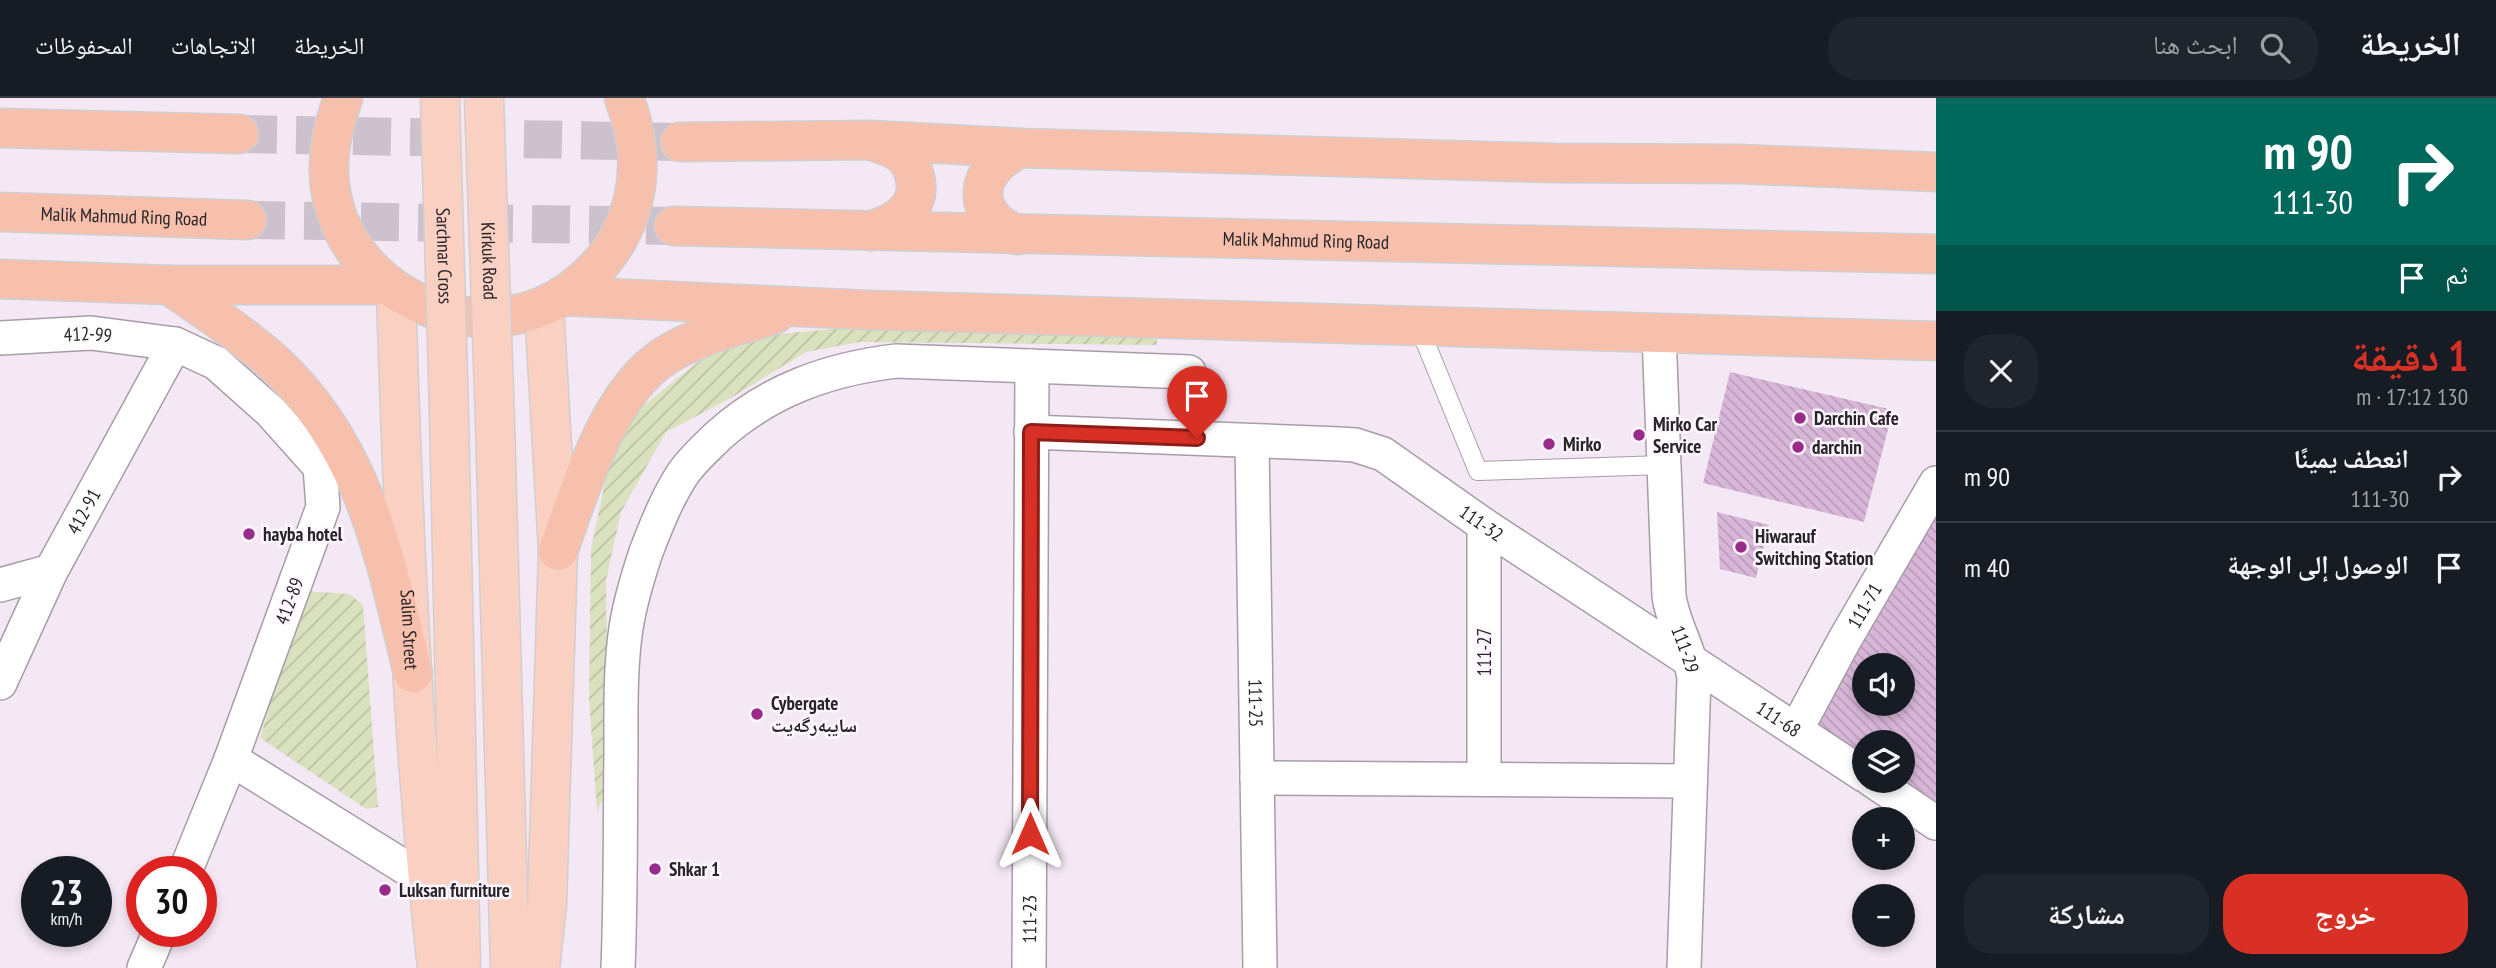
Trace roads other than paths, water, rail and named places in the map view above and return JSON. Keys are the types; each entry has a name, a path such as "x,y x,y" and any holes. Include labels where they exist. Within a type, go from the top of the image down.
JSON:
{"highway":[{"path":"343,98 331,141 329,164 336,210 356,252 370,270 392,288 428,308 463,317 504,317 553,301 583,282 602,263 617,242 628,219 635,194 637,143 632,118 624,98"},
{"path":"0,128 239,134"},
{"path":"870,140 903,155 913,168 916,190 912,205 900,218 871,231"},
{"path":"680,142 870,140 1020,148 1555,163 1739,164 1936,172"},
{"path":"1017,235 990,217 984,205 983,190 986,177 994,165 1020,148"},
{"name":"Malik Mahmud Ring Road","path":"0,212 247,220"},
{"name":"Malik Mahmud Ring Road","path":"674,226 1936,254"},
{"path":"0,279 169,285 392,288"},
{"path":"169,285 238,333 274,363 336,439 355,472 382,546 413,673"},
{"path":"553,301 1936,341"},
{"path":"558,551 598,445 616,411 644,374 662,357 682,346 795,307"}],"main road":[{"name":"Sarchnar Cross","path":"440,98 461,968"},
{"name":"Kirkuk Road","path":"484,98 510,968"},
{"name":"Salim Street","path":"392,288 413,673 427,881 437,968"},
{"path":"540,968 547,905 558,551 552,448 553,301"},
{"path":"402,473 417,436 436,411 457,403 483,400 509,404 525,415 552,448"}],"street":[{"name":"412-99","path":"0,338 91,333 175,344"},
{"name":"111-29","path":"1659,334 1669,596 1676,626 1692,663 1694,678 1684,968"},
{"path":"1888,340 1936,360"},
{"name":"412-91","path":"0,683 51,570 175,344"},
{"name":"412-89","path":"175,344 216,363 270,411 320,467 323,507 231,759 191,856"},
{"path":"618,968 622,683 626,628 638,575 657,523 682,475 706,447 761,403 826,373 860,365 896,361 1189,372"},
{"name":"111-23","path":"1029,968 1032,366"},
{"name":"111-32","path":"1031,432 1355,444 1369,448 1383,454 1484,525 1692,663"},
{"name":"111-25","path":"1252,440 1260,968"},
{"name":"111-71","path":"1796,730 1845,639 1936,483"},
{"name":"111-27","path":"1483,779 1484,525"},
{"path":"0,585 51,570"},
{"name":"111-68","path":"1692,663 1852,767"},
{"path":"231,759 427,881"},
{"path":"1257,778 1690,781"},
{"path":"1890,793 1936,824"},
{"path":"144,968 153,947"}],"lane":[{"path":"1419,327 1478,471 1664,464"}],"tunnel":[{"path":"239,134 680,142"},
{"path":"247,220 674,226"}],"place":[{"name":"Darchin Cafe","path":"1800,418"},
{"name":"Mirko Car Service","path":"1639,435"},
{"name":"Mirko","path":"1549,444"},
{"name":"darchin","path":"1798,447"},
{"name":"hayba hotel","path":"249,534"},
{"name":"Hiwarauf Switching Station","path":"1741,547"},
{"name":"Cybergate سایبەرگەیت","path":"757,714"},
{"name":"Shkar 1","path":"655,869"},
{"name":"Luksan furniture","path":"385,890"}]}
